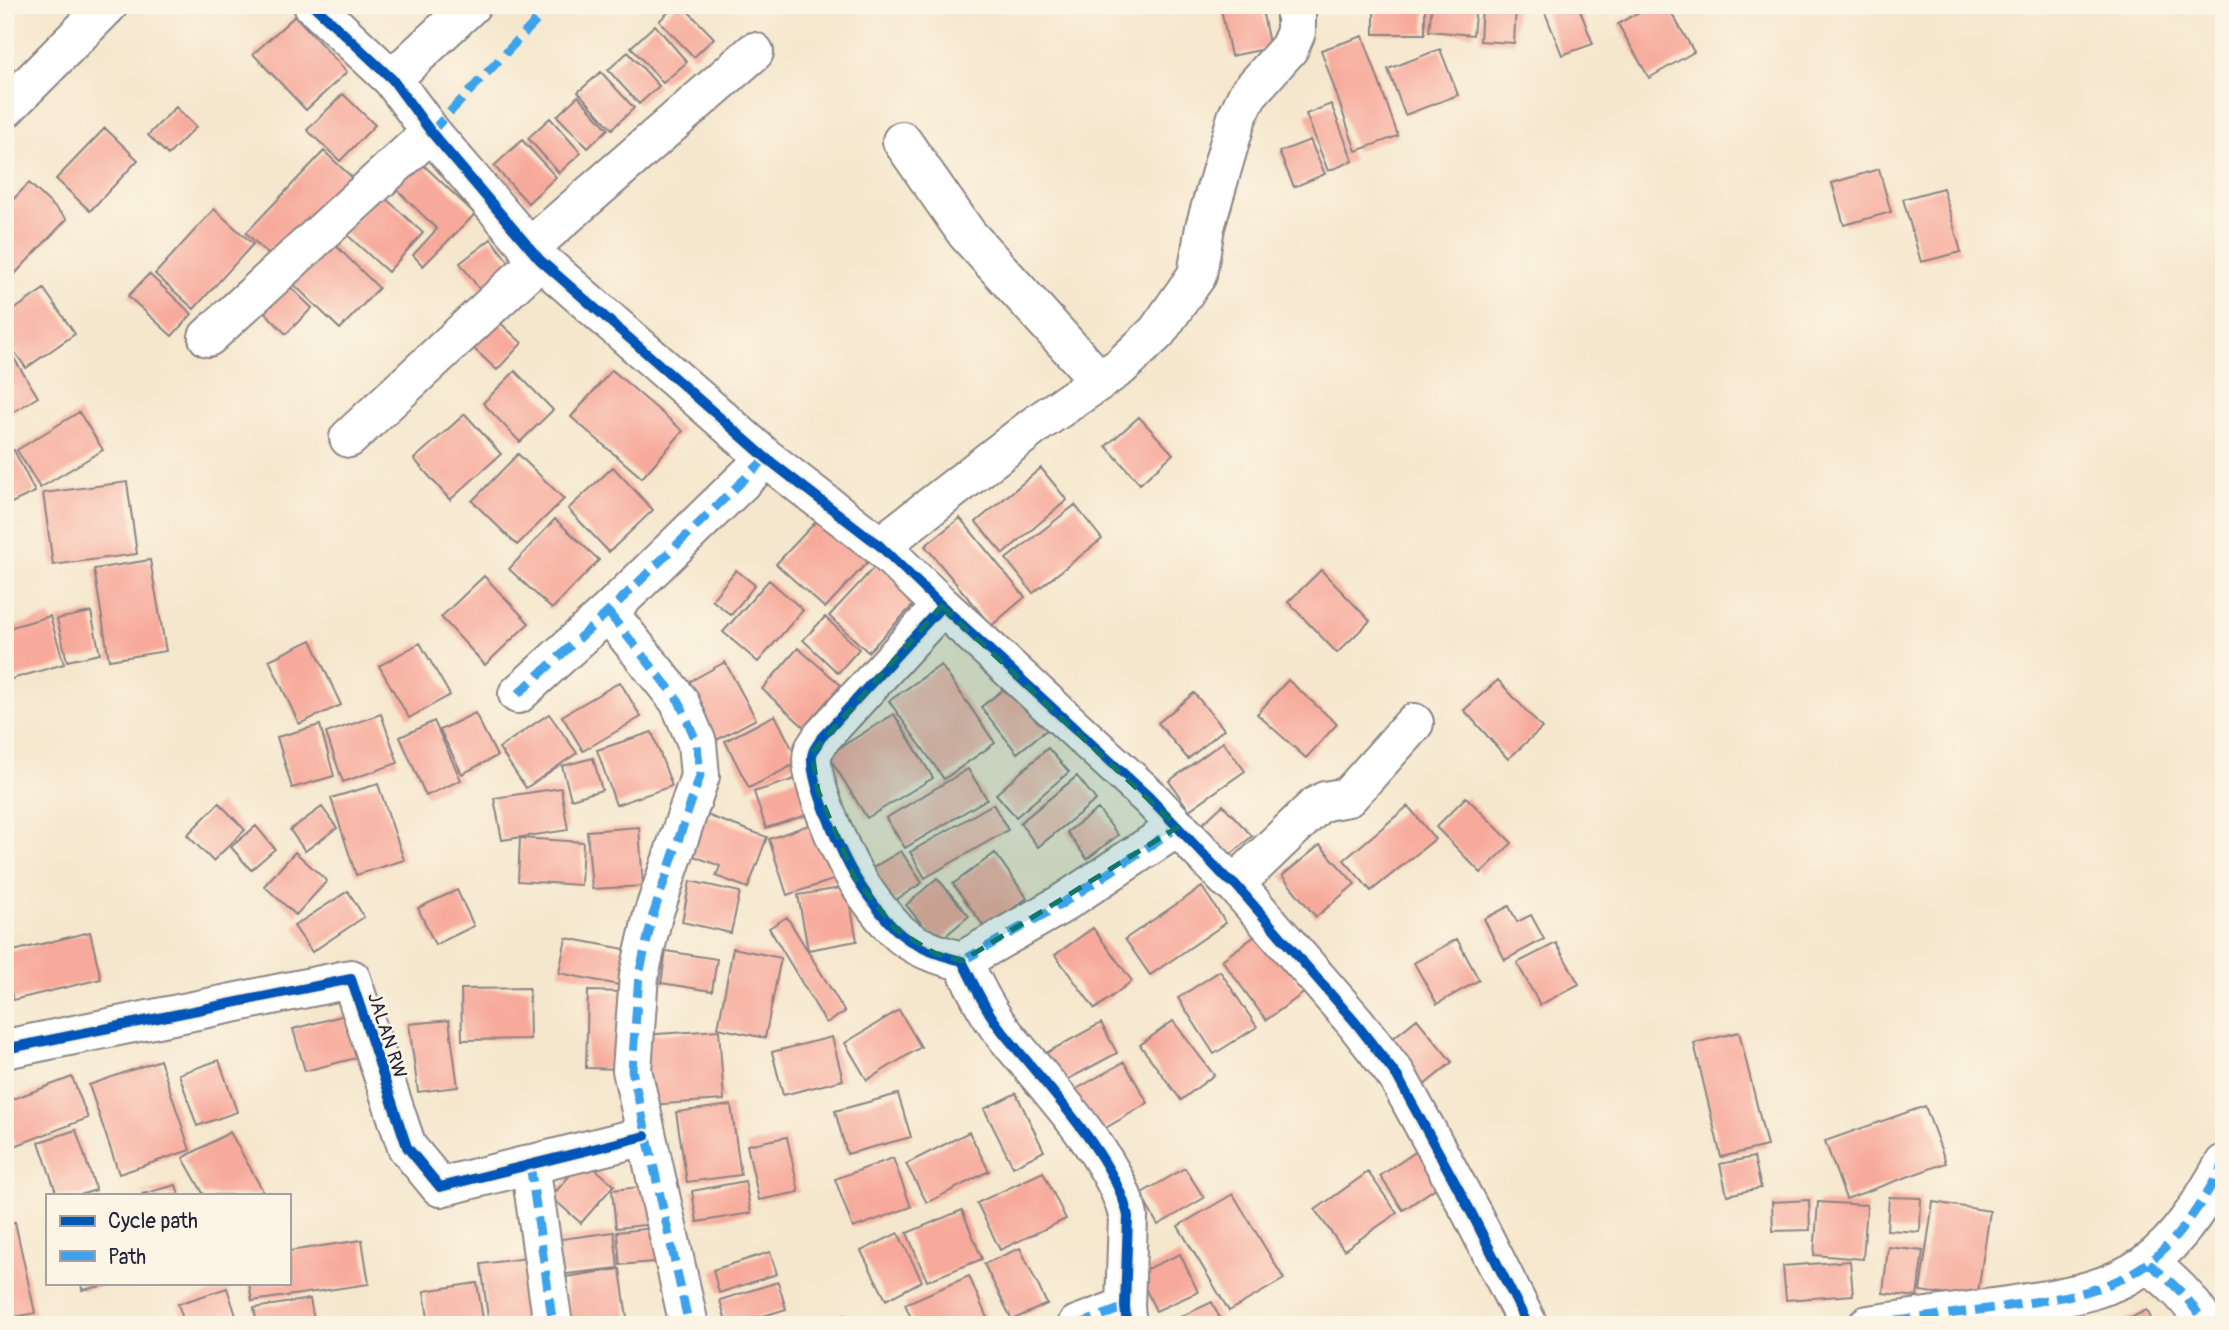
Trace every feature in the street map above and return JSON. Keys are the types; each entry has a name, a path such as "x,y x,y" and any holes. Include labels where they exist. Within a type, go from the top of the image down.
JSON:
{"street":[{"path":"5,109 108,5"},
{"path":"313,5 392,79 431,132 534,254 766,458 880,546 942,607 1090,741 1235,884 1347,1012 1397,1076 1472,1214 1528,1325"},
{"path":"392,79 471,5"},
{"path":"880,546 1038,423 1120,367 1157,332 1197,275 1205,227 1237,117 1248,94 1289,48 1296,32 1296,5"},
{"path":"349,438 534,254 754,52"},
{"path":"208,337 431,132"},
{"path":"902,141 968,234 1099,380"},
{"path":"518,694 608,612 766,458"},
{"path":"942,607 821,738 812,753 813,769 826,813 856,878 895,929 915,944 936,954 962,961 1060,905 1178,827"},
{"path":"608,612 678,701 697,743 699,776 653,915 639,975 632,1070 689,1325"},
{"path":"1235,884 1316,806 1325,801 1348,797 1414,723"},
{"path":"962,961 1000,1029 1097,1150 1125,1202 1128,1216 1126,1316 1077,1325"},
{"name":"JALAN RW","path":"5,1049 351,979 407,1147 440,1187 645,1136"},
{"path":"530,1164 553,1325"},
{"path":"1868,1325 2062,1299 2110,1284 2148,1263 2202,1203 2224,1164"},
{"path":"2148,1263 2189,1300 2205,1325"}],"highlighted area":[{"path":"942,606 1178,827 962,961 936,954 895,929 855,878 818,791 812,753"}],"building":[{"path":"676,5 682,5 714,38 694,57 659,21"},
{"path":"1261,5 1270,48 1231,56 1221,9"},
{"path":"1374,5 1425,5 1425,34 1374,34"},
{"path":"1432,5 1476,5 1473,35 1429,31"},
{"path":"1482,5 1516,5 1514,43 1480,41"},
{"path":"1542,5 1578,5 1593,44 1562,55"},
{"path":"1651,5 1667,5 1694,52 1649,78 1618,24"},
{"path":"295,16 347,72 306,110 253,54"},
{"path":"655,25 687,62 663,83 631,47"},
{"path":"1363,36 1398,136 1356,151 1321,50"},
{"path":"1440,49 1458,95 1405,115 1388,69"},
{"path":"628,52 659,86 639,104 608,70"},
{"path":"601,72 634,108 612,129 578,92"},
{"path":"343,94 375,125 340,161 307,130"},
{"path":"578,96 608,129 588,148 557,116"},
{"path":"1331,104 1353,161 1328,171 1306,114"},
{"path":"176,107 196,127 168,155 148,135"},
{"path":"550,118 581,153 559,173 528,138"},
{"path":"105,128 138,160 90,211 56,179"},
{"path":"522,140 556,177 528,203 494,166"},
{"path":"1310,140 1325,174 1294,187 1279,152"},
{"path":"324,151 359,184 281,267 246,233"},
{"path":"413,155 475,214 423,266 413,255 437,229 388,181"},
{"path":"1879,169 1891,212 1844,225 1832,183"},
{"path":"29,183 67,219 12,277 5,271 5,208"},
{"path":"1943,188 1961,252 1921,262 1903,199"},
{"path":"380,193 423,233 388,272 344,232"},
{"path":"214,209 253,244 194,309 155,274"},
{"path":"326,236 379,288 340,329 286,277"},
{"path":"491,239 511,265 480,290 460,263"},
{"path":"149,274 192,314 172,336 128,296"},
{"path":"279,276 312,308 286,334 254,301"},
{"path":"44,289 75,334 26,368 5,338 5,316"},
{"path":"495,318 522,343 497,370 470,345"},
{"path":"5,344 38,397 5,417"},
{"path":"612,370 683,431 642,478 571,417"},
{"path":"515,371 553,410 520,442 483,403"},
{"path":"79,412 103,450 40,488 17,450"},
{"path":"465,414 501,454 450,500 414,459"},
{"path":"1139,417 1173,454 1140,484 1106,446"},
{"path":"14,450 35,492 5,506 5,454"},
{"path":"518,454 564,499 517,545 472,501"},
{"path":"613,467 653,510 609,552 568,509"},
{"path":"1041,468 1067,500 1003,554 976,522"},
{"path":"127,482 137,554 53,565 43,493"},
{"path":"1075,505 1102,539 1033,593 1006,559"},
{"path":"826,511 874,555 825,608 776,564"},
{"path":"960,518 1025,597 991,626 925,546"},
{"path":"555,519 599,560 552,609 509,569"},
{"path":"150,560 166,651 109,660 94,569"},
{"path":"879,562 918,600 868,652 829,616"},
{"path":"736,570 755,585 731,615 712,600"},
{"path":"1321,570 1370,621 1337,653 1288,602"},
{"path":"484,576 529,623 485,665 441,617"},
{"path":"769,580 803,610 758,662 723,632"},
{"path":"91,612 100,654 67,661 57,619"},
{"path":"50,616 64,664 5,681 5,629"},
{"path":"825,617 859,649 838,673 803,640"},
{"path":"311,640 341,705 299,724 269,660"},
{"path":"420,643 450,695 409,718 379,666"},
{"path":"798,648 841,685 804,727 762,689"},
{"path":"725,662 756,719 713,742 682,686"},
{"path":"941,665 995,743 944,779 889,701"},
{"path":"1288,680 1337,724 1306,758 1257,714"},
{"path":"1498,680 1542,728 1508,759 1464,710"},
{"path":"620,682 641,717 583,751 562,716"},
{"path":"1013,682 1049,728 1017,753 981,707"},
{"path":"1194,693 1224,729 1188,759 1158,723"},
{"path":"475,713 497,756 462,774 440,730"},
{"path":"381,714 398,763 343,782 326,733"},
{"path":"549,714 577,753 526,788 499,748"},
{"path":"894,714 933,778 867,818 828,755"},
{"path":"775,715 799,762 749,788 725,741"},
{"path":"434,721 461,780 426,796 400,737"},
{"path":"320,725 334,776 292,788 277,737"},
{"path":"652,732 672,786 616,805 597,750"},
{"path":"1223,742 1245,771 1189,810 1169,781"},
{"path":"1048,748 1069,772 1016,817 996,794"},
{"path":"593,758 602,790 571,799 562,766"},
{"path":"968,769 987,799 905,848 886,818"},
{"path":"804,776 816,812 766,828 754,792"},
{"path":"1077,776 1096,800 1038,847 1020,823"},
{"path":"378,784 404,860 356,875 331,798"},
{"path":"561,788 568,830 502,840 494,798"},
{"path":"1466,797 1512,843 1481,873 1436,827"},
{"path":"219,803 245,830 213,861 187,835"},
{"path":"993,804 1008,830 925,878 910,852"},
{"path":"1223,805 1252,836 1226,859 1198,828"},
{"path":"1408,806 1435,839 1371,891 1344,860"},
{"path":"322,807 337,828 305,851 290,830"},
{"path":"1098,809 1118,835 1087,859 1067,832"},
{"path":"701,813 767,837 748,888 716,876 720,866 686,853"},
{"path":"817,822 836,879 787,895 769,839"},
{"path":"256,826 275,849 251,870 231,847"},
{"path":"639,827 643,886 592,889 587,831"},
{"path":"520,838 583,842 581,885 518,881"},
{"path":"1320,845 1355,884 1316,917 1282,876"},
{"path":"901,851 922,883 883,908 862,874"},
{"path":"295,852 327,881 296,915 264,886"},
{"path":"995,853 1027,898 986,929 953,884"},
{"path":"937,878 969,916 937,943 906,905"},
{"path":"690,881 740,892 731,933 682,922"},
{"path":"847,887 857,941 808,950 798,895"},
{"path":"1202,887 1226,923 1150,975 1125,939"},
{"path":"457,890 474,926 435,945 418,908"},
{"path":"348,891 364,917 312,952 294,926"},
{"path":"1509,906 1517,922 1531,915 1544,939 1505,960 1484,919"},
{"path":"787,917 845,1012 826,1023 769,928"},
{"path":"1093,928 1132,981 1095,1009 1055,955"},
{"path":"90,932 101,979 13,1000 5,971 5,953"},
{"path":"1261,932 1305,992 1266,1020 1222,960"},
{"path":"566,938 630,950 624,986 559,973"},
{"path":"1457,939 1479,980 1437,1004 1414,963"},
{"path":"1556,943 1579,984 1540,1005 1517,963"},
{"path":"733,948 781,958 765,1038 718,1028"},
{"path":"666,951 717,959 712,991 661,983"},
{"path":"1220,971 1257,1027 1214,1054 1178,998"},
{"path":"529,988 530,1039 462,1040 461,989"},
{"path":"588,991 625,992 624,1069 586,1068"},
{"path":"899,1010 921,1047 867,1080 845,1043"},
{"path":"345,1015 356,1058 305,1071 293,1029"},
{"path":"1417,1019 1452,1062 1423,1086 1387,1043"},
{"path":"449,1020 458,1087 418,1092 409,1024"},
{"path":"1173,1021 1214,1075 1181,1100 1140,1045"},
{"path":"1101,1023 1117,1053 1054,1087 1037,1058"},
{"path":"719,1030 724,1100 648,1105 642,1035"},
{"path":"1739,1032 1767,1146 1721,1157 1694,1043"},
{"path":"832,1037 843,1080 783,1095 772,1052"},
{"path":"160,1060 190,1150 119,1174 89,1085"},
{"path":"219,1060 237,1112 197,1126 179,1074"},
{"path":"1124,1062 1148,1103 1097,1133 1073,1091"},
{"path":"72,1077 88,1118 15,1146 5,1122 5,1102"},
{"path":"1016,1093 1044,1151 1013,1167 984,1109"},
{"path":"898,1094 911,1137 847,1154 835,1111"},
{"path":"731,1105 741,1175 687,1182 676,1112"},
{"path":"1925,1106 1946,1163 1846,1199 1825,1141"},
{"path":"76,1130 96,1190 83,1194 57,1194 39,1142"},
{"path":"230,1132 263,1191 257,1194 203,1194 183,1158"},
{"path":"969,1132 989,1171 927,1203 906,1164"},
{"path":"787,1137 799,1192 759,1200 747,1145"},
{"path":"1420,1149 1443,1183 1403,1210 1380,1176"},
{"path":"1754,1157 1761,1188 1727,1195 1720,1164"},
{"path":"893,1158 911,1207 853,1228 835,1179"},
{"path":"584,1159 614,1185 581,1223 551,1197"},
{"path":"1185,1168 1204,1198 1158,1225 1140,1194"},
{"path":"1043,1172 1066,1219 1000,1250 977,1203"},
{"path":"1368,1172 1397,1213 1344,1250 1315,1210"},
{"path":"745,1181 751,1213 697,1222 692,1191"},
{"path":"176,1185 179,1194 142,1194"},
{"path":"650,1186 655,1224 616,1228 612,1190"},
{"path":"1233,1194 1284,1279 1229,1311 1178,1226"},
{"path":"1889,1197 1921,1198 1920,1232 1887,1230"},
{"path":"1809,1200 1810,1230 1773,1231 1772,1202"},
{"path":"1818,1202 1867,1205 1863,1259 1814,1255"},
{"path":"1933,1202 1990,1211 1977,1299 1920,1291"},
{"path":"962,1210 982,1259 927,1281 907,1233"},
{"path":"15,1222 35,1313 5,1319 5,1224"},
{"path":"662,1227 665,1261 620,1265 617,1232"},
{"path":"614,1232 618,1268 559,1275 554,1240"},
{"path":"898,1233 922,1281 886,1300 861,1251"},
{"path":"362,1240 369,1284 252,1301 249,1284 290,1284 290,1251"},
{"path":"1888,1247 1923,1251 1917,1297 1883,1293"},
{"path":"1020,1248 1047,1304 1012,1320 984,1264"},
{"path":"770,1252 777,1274 719,1293 713,1270"},
{"path":"1180,1254 1198,1292 1156,1311 1138,1273"},
{"path":"535,1257 544,1325 489,1325 481,1264"},
{"path":"1850,1261 1853,1295 1786,1300 1783,1266"},
{"path":"620,1269 628,1325 571,1325 565,1277"},
{"path":"969,1276 990,1325 914,1325 905,1304"},
{"path":"778,1282 786,1309 727,1325 720,1300"},
{"path":"477,1283 484,1325 429,1325 424,1291"},
{"path":"81,1284 113,1284 82,1290"},
{"path":"227,1288 239,1325 185,1325 178,1304"},
{"path":"310,1299 315,1325 257,1325 254,1308"},
{"path":"1212,1302 1223,1325 1163,1325"},
{"path":"2147,1310 2154,1325 2115,1325"},
{"path":"845,1315 848,1325 817,1325 817,1324"}],"marked path":[{"path":"431,132 551,5"},
{"path":"518,694 608,612 766,458"},
{"path":"608,612 679,701 697,743 700,776 653,915 639,975 632,1070 689,1325"},
{"path":"962,961 1060,905 1178,827"},
{"path":"530,1164 553,1325"},
{"path":"1868,1325 2050,1299 2115,1282 2146,1264 2170,1243 2190,1218 2224,1164"},
{"path":"2148,1263 2180,1291 2205,1325"},
{"path":"1077,1325 1125,1307"}],"cycle path":[{"path":"313,5 392,79 431,132 540,260 766,458 880,546 1149,797 1226,878 1235,884 1355,1022 1397,1076 1472,1214 1528,1325"},
{"path":"942,606 821,738 813,752 815,778 843,853 874,904 895,929 910,941 935,953 962,961 996,1023 1075,1119 1108,1169 1128,1216 1125,1307 1127,1325"},
{"path":"5,1049 351,979 407,1147 440,1187 645,1136"}]}
